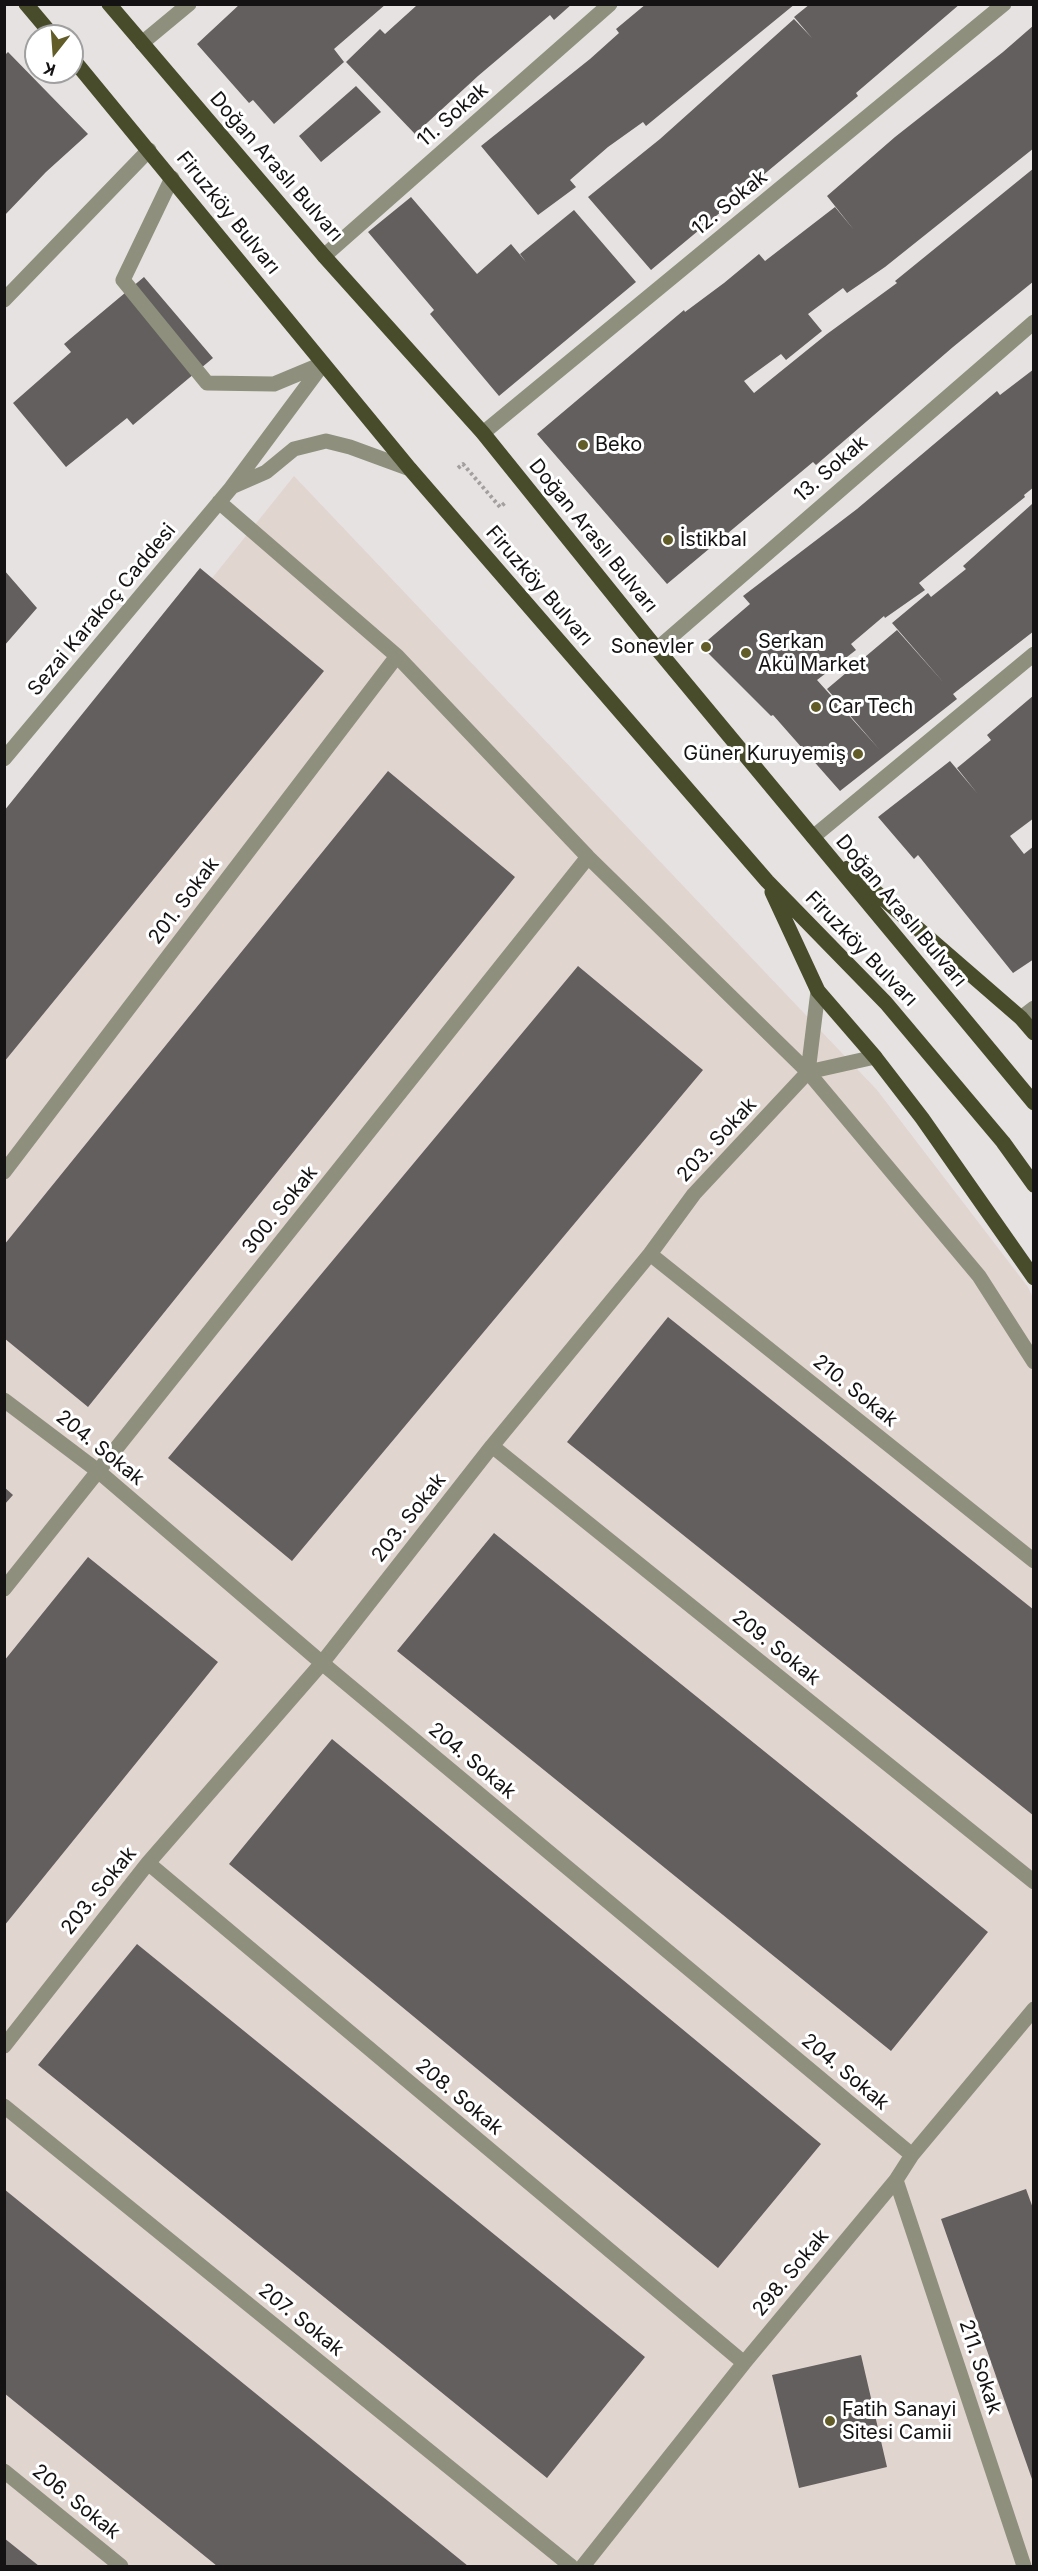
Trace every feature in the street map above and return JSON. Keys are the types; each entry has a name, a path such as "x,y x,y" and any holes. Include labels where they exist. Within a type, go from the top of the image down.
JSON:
{"main road":[{"path":"26,4 43,24"},
{"name":"Doğan Araslı Bulvarı","path":"109,4 324,256 483,433 657,649 1034,1103"},
{"name":"Firuzköy Bulvarı","path":"84,72 410,470 767,881 886,1003 1003,1142 1034,1185"},
{"path":"813,837 1021,1018 1034,1034"},
{"path":"767,881 818,991 875,1057 922,1118 1034,1278"}],"street":[{"path":"142,43 189,4"},
{"name":"11. Sokak","path":"324,256 610,4"},
{"name":"12. Sokak","path":"483,433 1004,4"},
{"path":"4,300 149,150"},
{"path":"172,178 123,280 207,383 274,384 322,364"},
{"name":"13. Sokak","path":"657,649 1034,322"},
{"name":"Sezai Karakoç Caddesi","path":"4,759 231,488 322,364"},
{"path":"231,488 266,472 294,448 326,441 350,447 410,470"},
{"path":"219,502 398,656 588,857 808,1072 979,1276 1034,1362"},
{"path":"813,837 1034,654"},
{"name":"201. Sokak","path":"4,1172 398,656"},
{"name":"300. Sokak","path":"4,1589 588,857"},
{"path":"808,1072 818,991"},
{"path":"1021,1018 1034,1008"},
{"path":"808,1072 875,1057"},
{"name":"203. Sokak","path":"4,2046 148,1863 322,1663 492,1446 650,1254 694,1194 808,1072"},
{"name":"210. Sokak","path":"650,1254 1034,1561"},
{"name":"204. Sokak","path":"4,1400 98,1471 322,1663 912,2155"},
{"name":"209. Sokak","path":"492,1446 1034,1882"},
{"name":"208. Sokak","path":"148,1863 744,2362"},
{"name":"298. Sokak","path":"583,2566 744,2362 896,2180 912,2155 1034,2009"},
{"name":"207. Sokak","path":"4,2106 571,2566"},
{"name":"211. Sokak","path":"896,2180 1024,2566"},
{"name":"206. Sokak","path":"4,2471 121,2566"}],"path":[{"path":"458,468 463,464 500,507 506,502"}],"shaded area":[{"path":"294,476 877,1090 1028,1287 1033,1298 1033,2566 5,2566 5,836"}],"building":[{"path":"240,4 386,4 334,49 344,62 274,124 253,100 249,103 197,44"},
{"path":"414,4 572,4 554,20 550,15 478,76 415,134 346,62 380,29 385,34 416,6"},
{"path":"646,4 795,4 646,126 643,122 608,147 570,180 576,187 538,215 481,146 590,59 619,33 616,29"},
{"path":"810,4 960,4 856,93 858,96 756,181 759,184 722,211 651,270 588,197 660,139 794,19 812,38 794,17"},
{"path":"1034,25 1034,148 885,267 847,293 843,288 808,314 822,331 786,360 781,354 744,381 754,393 827,334 897,283 895,281 1034,168 1034,281 953,347 816,465 813,462 667,584 537,434 684,310 685,312 724,283 759,254 765,261 835,207 854,230 827,196 895,137"},
{"path":"8,52 24,68 24,84 39,84 88,134 46,172 4,216 4,56"},
{"path":"356,86 381,112 321,162 299,136"},
{"path":"411,197 477,274 511,244 526,262 520,254 574,210 636,282 499,396 430,314 434,310 368,232"},
{"path":"144,277 213,358 133,425 127,418 66,467 13,403 71,352 64,344"},
{"path":"1034,369 1034,487 1024,495 1025,497 919,583 925,590 885,618 884,616 851,644 856,650 817,680 879,749 827,689 897,630 944,683 892,623 928,593 931,597 966,569 963,566 1032,504 1034,506 1034,631 953,694 957,699 840,791 773,715 771,716 701,646 750,604 743,596 857,509 997,391 1000,395"},
{"path":"200,568 324,671 4,1062 4,811"},
{"path":"4,570 37,608 4,646"},
{"path":"1034,695 1034,818 1010,836 1024,854 1034,846 1034,959 1013,973 918,855 914,859 878,817 950,761 977,793 957,768 991,740 987,735"},
{"path":"388,771 515,877 88,1407 4,1338 4,1245"},
{"path":"578,966 703,1070 292,1561 168,1458"},
{"path":"668,1317 1034,1610 1034,1816 567,1442"},
{"path":"4,1487 13,1495 4,1505"},
{"path":"494,1533 988,1932 891,2051 397,1651"},
{"path":"88,1557 218,1662 4,1926 4,1661"},
{"path":"332,1739 821,2144 718,2268 229,1864"},
{"path":"137,1944 645,2357 547,2478 38,2065"},
{"path":"4,2189 468,2566 217,2566 4,2393"},
{"path":"1026,2189 1034,2211 1033,2482 941,2219"},
{"name":"Fatih Sanayi Sitesi Camii","path":"861,2355 887,2467 799,2488 772,2375"},
{"path":"4,2538 39,2566 4,2566"}],"place":[{"name":"Beko","path":"583,445"},
{"name":"İstikbal","path":"668,540"},
{"name":"Sonevler","path":"706,647"},
{"name":"Serkan Akü Market","path":"746,653"},
{"name":"Car Tech","path":"816,707"},
{"name":"Güner Kuruyemiş","path":"858,754"},
{"name":"Fatih Sanayi Sitesi Camii","path":"830,2421"}]}
